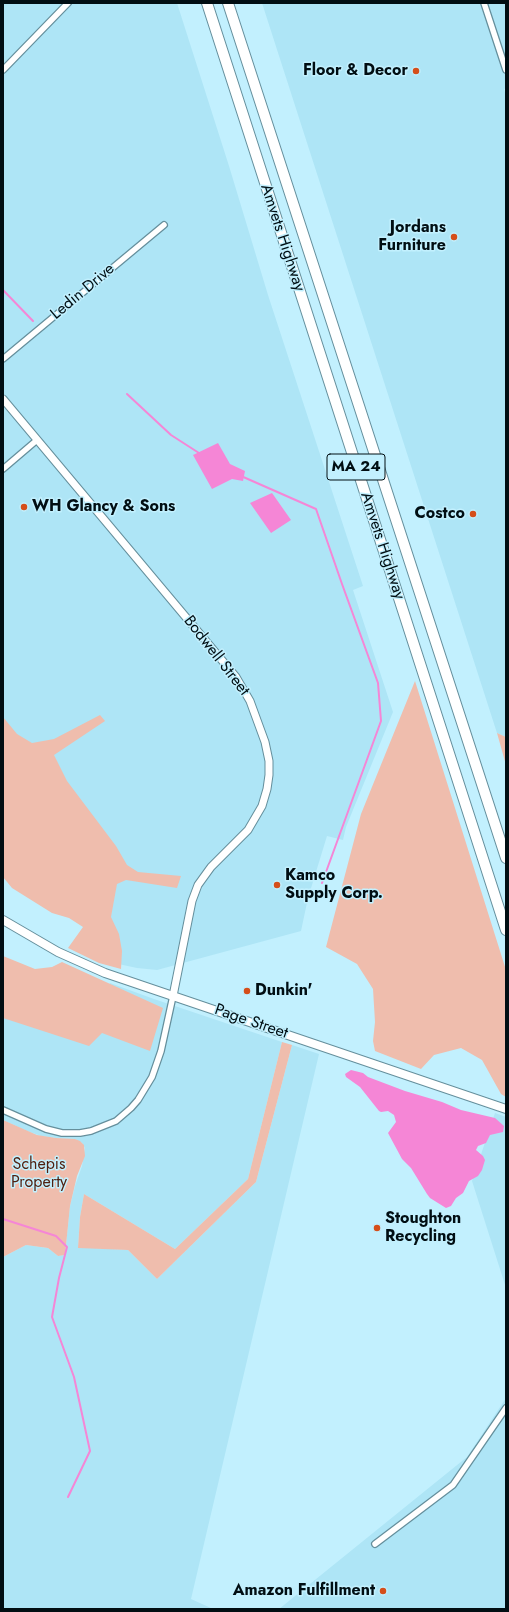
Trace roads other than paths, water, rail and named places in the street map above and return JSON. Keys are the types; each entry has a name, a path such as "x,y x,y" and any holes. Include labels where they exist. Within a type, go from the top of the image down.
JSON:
{"highway":[{"name":"Amvets Highway","path":"207,3 506,930"},
{"name":"Amvets Highway","path":"228,3 506,858"}],"main road":[{"name":"Page Street","path":"3,920 44,945 105,973 506,1109"}],"street":[{"path":"3,70 68,3"},
{"path":"484,3 506,70"},
{"name":"Ledin Drive","path":"3,359 164,225"},
{"name":"Bodwell Street","path":"3,399 236,677 250,701 266,748 269,775 262,806 248,830 211,867 198,885 192,901 173,996"},
{"path":"3,469 37,440"},
{"path":"3,1110 41,1127 62,1133 80,1133 91,1131 116,1120 131,1108 138,1100 152,1078 161,1050 173,996"},
{"path":"375,1544 450,1488 458,1480 506,1408"}],"waterway":[{"path":"3,290 33,321"},
{"path":"127,394 171,435 199,453"},
{"path":"241,476 316,509 378,683 381,721 322,883"},
{"path":"3,1219 56,1236 67,1247 59,1278 52,1317 74,1377 90,1451 68,1497"}],"place":[{"name":"Floor & Decor","path":"416,71"},
{"name":"Jordans Furniture","path":"454,237"},
{"name":"WH Glancy & Sons","path":"24,507"},
{"name":"Costco","path":"473,514"},
{"name":"Kamco Supply Corp.","path":"277,885"},
{"name":"Dunkin'","path":"247,991"},
{"name":"Stoughton Recycling","path":"377,1228"},
{"name":"Amazon Fulfillment","path":"383,1591"}],"park label":[{"name":"Schepis Property","path":"39,1174"}]}
